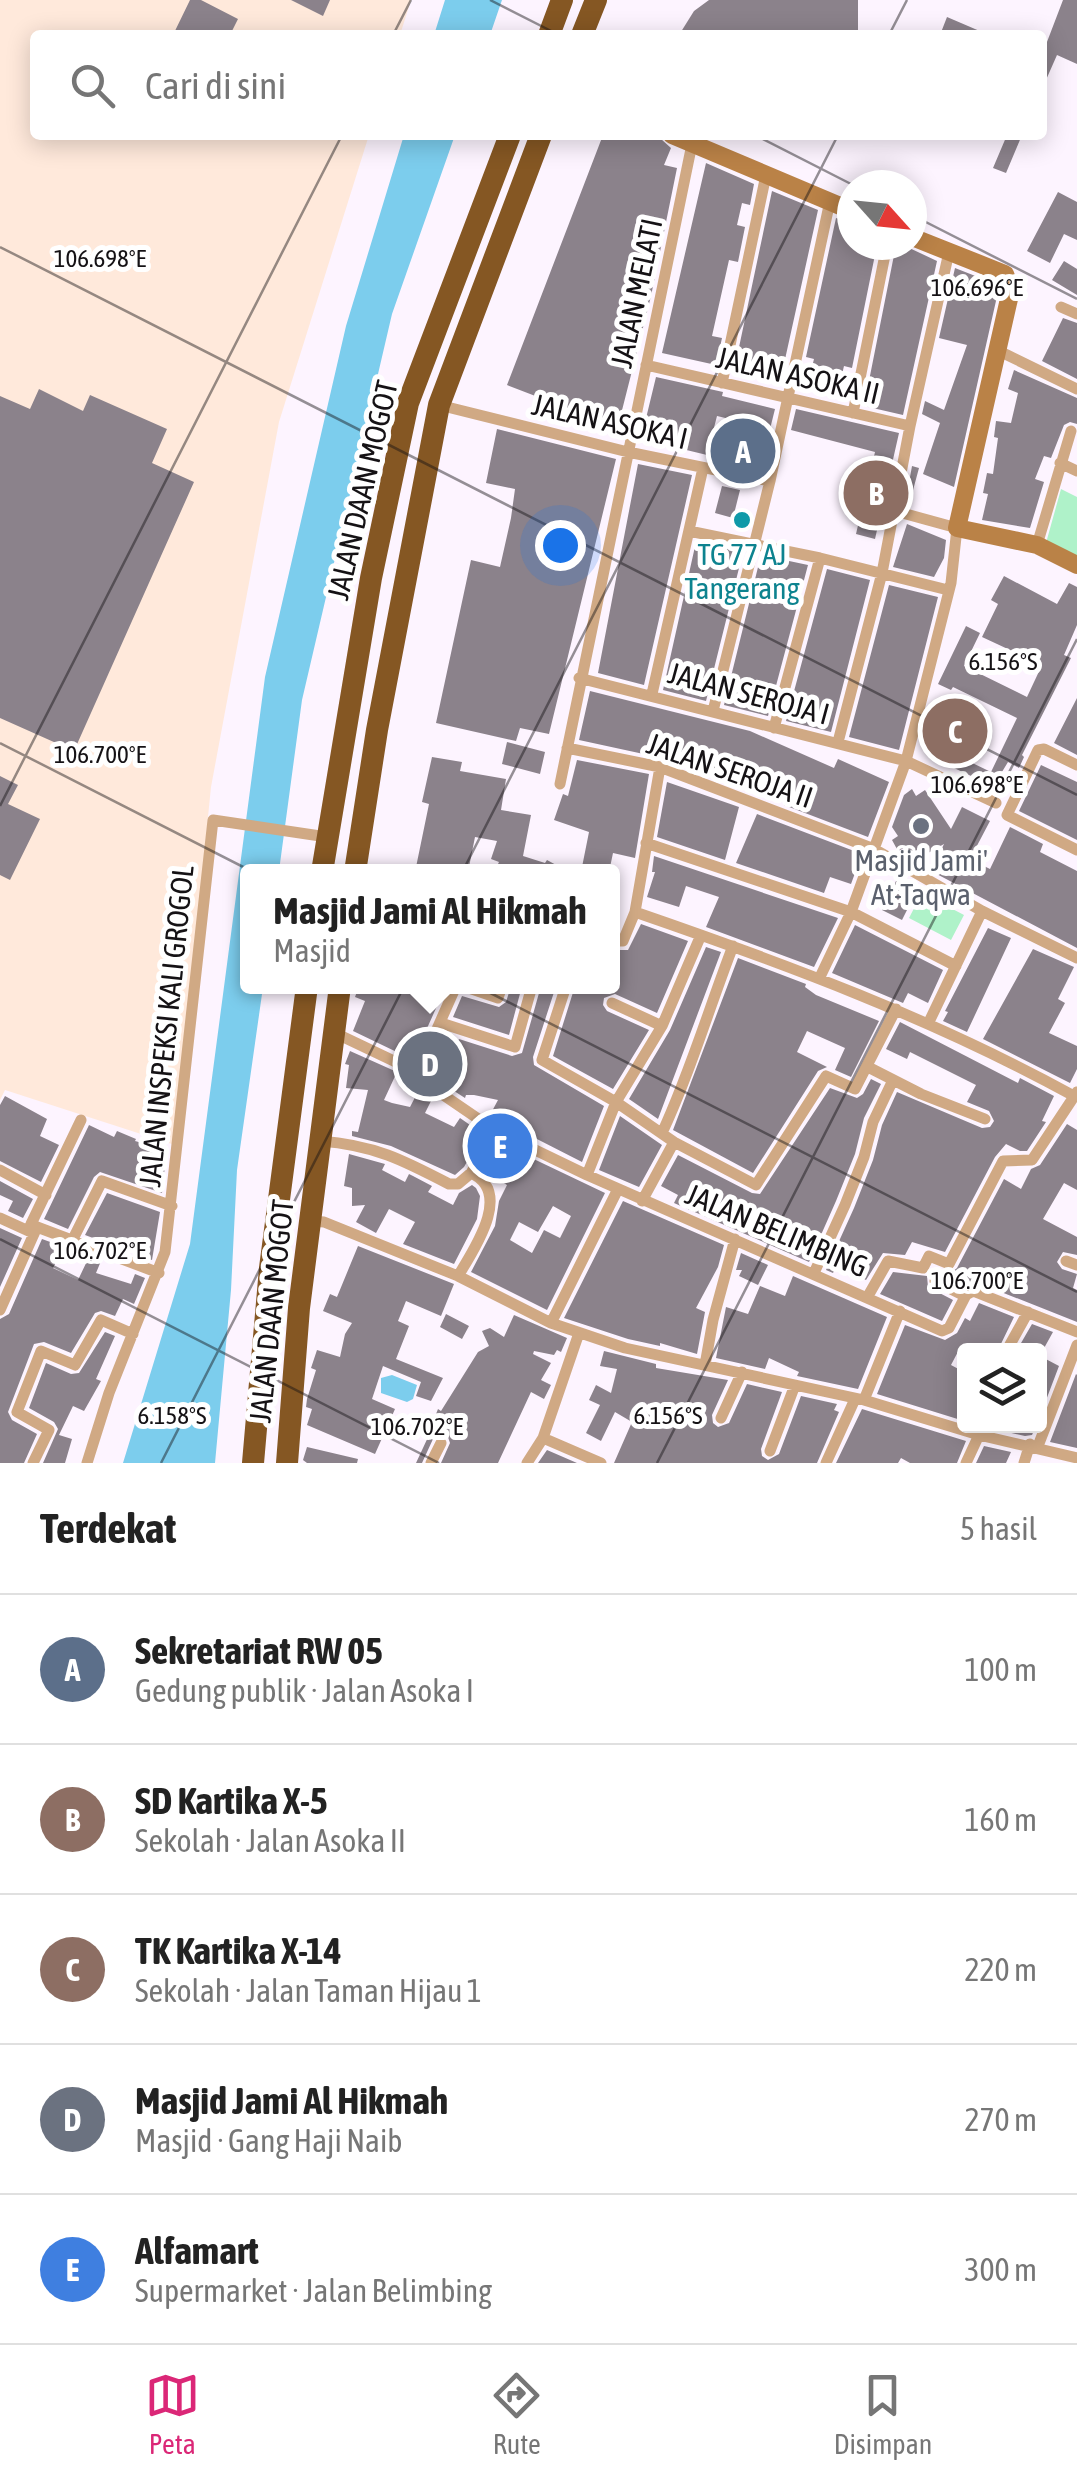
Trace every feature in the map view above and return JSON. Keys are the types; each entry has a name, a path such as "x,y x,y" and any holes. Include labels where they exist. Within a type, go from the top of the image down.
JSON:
{"highway":[{"path":"551,30 562,0"},
{"path":"584,30 596,0"},
{"name":"JALAN DAAN MOGOT","path":"322,864 322,836 408,403 508,140"},
{"name":"JALAN DAAN MOGOT","path":"356,864 377,730 439,406 539,140"},
{"name":"JALAN DAAN MOGOT","path":"253,1463 270,1268 306,994"},
{"name":"JALAN DAAN MOGOT","path":"287,1463 303,1271 339,994"},
{"path":"270,1268 286,1274 303,1271"},
{"path":"266,1308 281,1304 299,1308"}],"street":[{"path":"683,140 837,205"},
{"name":"JALAN MELATI","path":"560,784 692,144"},
{"path":"722,383 766,175"},
{"path":"713,711 789,400 830,202"},
{"path":"820,977 851,912 906,760 948,590 957,528 1011,290 1005,274 927,242"},
{"path":"910,426 950,252"},
{"path":"853,413 884,260"},
{"path":"1062,307 1077,314"},
{"path":"999,351 1077,388"},
{"name":"JALAN ASOKA II","path":"646,365 910,426 882,573 838,742"},
{"name":"JALAN ASOKA I","path":"439,406 628,452 770,481"},
{"path":"1037,545 1071,431"},
{"path":"1060,462 1077,472"},
{"path":"652,694 703,468"},
{"path":"906,514 1037,545 1077,564"},
{"path":"689,531 948,590"},
{"path":"774,728 820,558"},
{"name":"JALAN SEROJA I","path":"580,678 906,760 996,803"},
{"name":"JALAN SEROJA II","path":"567,748 660,768 874,848 982,911 1077,958"},
{"path":"1077,765 1041,748 1007,813 1077,850"},
{"path":"620,940 635,912 660,768"},
{"name":"JALAN INSPEKSI KALI GROGOL","path":"87,1463 103,1408 159,1274 172,1206 216,820 322,836"},
{"path":"646,843 851,912 956,966"},
{"path":"928,1024 982,911"},
{"path":"635,912 820,977 1075,1094 1032,1160 1003,1160 949,1264 930,1256 923,1268 888,1260 868,1296"},
{"path":"587,1176 616,1102 662,1026 701,935"},
{"path":"662,1133 685,1082 688,1062 733,946"},
{"path":"456,994 441,1023 515,1047 530,994"},
{"path":"563,994 542,1060 616,1102 674,1142 757,1185 826,1076 856,1089 896,1009"},
{"path":"612,1003 662,1026"},
{"name":"JALAN BELIMBING","path":"441,1023 433,1038 454,1056 438,1092 496,1132 642,1201 946,1331 965,1296"},
{"path":"335,1033 398,1062"},
{"path":"868,1067 985,1119"},
{"path":"814,1273 893,1080"},
{"path":"35,1230 31,1224 81,1120"},
{"path":"320,1141 391,1154 450,1184 458,1184 472,1173 496,1132"},
{"path":"642,1201 674,1142"},
{"path":"0,1170 46,1196"},
{"path":"458,1276 482,1236 488,1216 490,1198 479,1176 472,1173"},
{"path":"72,1241 102,1181 172,1206"},
{"path":"551,1322 618,1188"},
{"path":"0,1218 159,1274"},
{"path":"309,1221 324,1222 458,1276 551,1322 625,1348 742,1372 957,1426"},
{"path":"0,1310 35,1230"},
{"path":"705,1365 736,1240"},
{"path":"935,1281 965,1296 973,1292 1077,1332"},
{"path":"826,1463 900,1311"},
{"path":"1011,1343 1028,1312"},
{"path":"33,1463 50,1430 17,1412 41,1351 75,1365 101,1320 133,1334"},
{"path":"526,1463 543,1438 580,1333"},
{"path":"1024,1463 1077,1345"},
{"path":"721,1418 742,1372"},
{"path":"770,1451 795,1385"},
{"path":"966,1463 977,1433"},
{"path":"986,1433 1077,1458"},
{"path":"543,1438 601,1463"},
{"path":"431,1463 440,1443"}],"shaded area":[{"path":"0,0 411,0 402,30 30,30 30,140 367,140 279,422 211,787 175,1145 5,1090 0,1100"}],"green space":[{"path":"1061,489 1077,497 1077,558 1046,543"},
{"path":"922,893 964,915 951,940 909,918"}],"water":[{"path":"445,0 502,0 492,30 436,30"},
{"path":"402,140 453,140 392,314 302,700 280,864 240,864 265,677 346,326"},
{"path":"240,866 240,994 262,994 237,1170 231,1290 215,1463 123,1463 190,1244"},
{"path":"392,1375 417,1385 413,1399 407,1402 381,1393 381,1378"}],"building":[{"path":"190,0 201,0 238,19 232,30 175,30"},
{"path":"291,0 330,0 323,16"},
{"path":"709,0 858,0 858,30 682,30 694,11"},
{"path":"1063,0 1077,0 1077,64 1057,55 1047,78 1047,42"},
{"path":"947,17 977,30 942,30"},
{"path":"601,140 662,140 671,148 664,165 677,168 651,296 617,430 575,420 577,412 507,385"},
{"path":"1005,140 1020,140 1006,173 993,168"},
{"path":"706,163 754,184 750,205 742,203 737,225 745,227 738,262 729,260 712,336 722,338 716,365 662,353"},
{"path":"772,191 818,210 780,382 734,371"},
{"path":"1058,192 1077,202 1077,240 1064,234 1050,263 1027,251"},
{"path":"836,218 837,260 874,260 852,368 844,366 839,387 809,379 814,359 806,357"},
{"path":"927,256 937,261 903,415 864,406 893,260 927,260"},
{"path":"1064,261 1077,269 1077,295 1052,280"},
{"path":"955,268 983,279 980,287 998,292 954,487 923,474 940,423 922,414 925,401 944,410 967,345 939,338"},
{"path":"1063,318 1077,323 1077,379 1042,361"},
{"path":"1014,370 1077,398 1077,424 1064,425 1051,458 1044,456 1035,479 1044,482 1030,528 982,520 988,494 983,493 987,473 993,474 996,421 1011,423 1018,393 1008,389"},
{"path":"656,377 775,409 770,429 763,427 752,465 727,458 738,421 717,416 707,455 641,439"},
{"path":"39,389 83,411 90,395 167,429 152,463 194,482 74,751 0,718 0,396 30,409"},
{"path":"796,409 899,433 875,539 856,534 875,452 791,430"},
{"path":"497,429 616,459 549,734 520,728 516,741 436,723 471,560 500,567 511,518 515,489 486,483"},
{"path":"638,464 692,475 644,685 598,673"},
{"path":"912,466 919,468 909,505 905,505"},
{"path":"722,486 740,490 733,518 715,513"},
{"path":"907,524 946,540 944,558 934,577 893,567"},
{"path":"696,542 743,552 706,701 663,690"},
{"path":"761,555 808,565 768,716 724,705"},
{"path":"827,569 870,580 831,732 786,721"},
{"path":"1004,576 1057,604 1069,583 1077,587 1077,625 1064,655 1071,658 1019,768 1008,762 991,790 984,787 986,783 937,760 940,738 933,734 945,712 977,729 962,758 991,772 1017,718 953,687 951,690 938,684 966,626 980,633 964,666 1027,697 1042,665 982,637 998,604 991,600"},
{"path":"889,585 938,597 899,750 849,737"},
{"path":"590,691 750,731 834,768 838,759 889,782 868,837 713,773 579,740"},
{"path":"1077,698 1077,755 1054,743"},
{"path":"507,742 545,752 540,774 502,764"},
{"path":"432,757 462,762 460,771 506,779 501,810 531,815 523,856 554,864 498,864 491,859 497,841 475,837 470,864 417,864 429,804 422,802"},
{"path":"577,760 649,774 635,858 613,853 611,864 583,864 589,832 554,820 563,794 568,796"},
{"path":"1041,765 1077,782 1077,840 1019,811"},
{"path":"0,776 18,785 8,804 40,819 10,880 0,875"},
{"path":"667,782 739,807 725,860 657,837"},
{"path":"912,789 916,796 925,790 951,829 962,807 990,821 970,859 990,869 1010,827 1043,844 1040,852 1077,871 1077,948 931,871 944,844 914,861 906,847 898,851 892,840 898,836 892,827 904,795"},
{"path":"757,814 862,854 851,884 830,877 824,893 736,863"},
{"path":"654,856 838,918 814,967 706,927 719,897 686,886 679,907 647,897 655,872"},
{"path":"897,879 918,888 902,920 882,910"},
{"path":"641,924 688,941 657,1013 615,994 620,994 620,950 628,950"},
{"path":"855,925 943,970 928,1003 908,993 903,1003 832,973"},
{"path":"988,928 1011,938 967,1032 943,1021 948,1012 945,1011"},
{"path":"706,947 721,952 658,1119 629,1099 670,1030"},
{"path":"1033,949 1074,967 1058,999 1065,1003 1049,1033 1077,1046 1077,1069 1070,1083 983,1039"},
{"path":"738,958 806,984 816,995 879,1021 851,1077 835,1070 845,1048 807,1031 797,1052 827,1067 818,1071 753,1173 673,1130"},
{"path":"442,994 424,1035 426,1044 443,1059 435,1081 427,1088 432,1099 425,1113 454,1127 460,1118 483,1134 455,1175 391,1146 352,1136 352,1131 358,1132 368,1090 346,1088 349,1065 345,1064 350,1051 397,1072 384,1100 410,1107 424,1080 406,1067 403,1055 353,1031 365,1001 355,997"},
{"path":"508,994 520,994 509,1035 453,1017 462,996 499,1007"},
{"path":"539,994 553,994 533,1057 534,1065 604,1106 582,1162 490,1115 498,1100 474,1095 465,1098 451,1089 463,1058 456,1045 459,1039 512,1056 522,1053"},
{"path":"572,994 615,994 604,998 607,1011 649,1030 613,1089 553,1056"},
{"path":"900,1022 1018,1083 1020,1078 1054,1096 1042,1121 1046,1122 1027,1151 1006,1144 995,1157 945,1252 912,1242 905,1255 883,1253 866,1280 837,1265 833,1273 826,1270 854,1208 897,1092 982,1128 990,1127 994,1121 989,1111 967,1102 976,1085 910,1052 907,1059 886,1049"},
{"path":"871,1079 881,1084 864,1118 855,1154 809,1262 674,1203 678,1195 661,1186 678,1155 760,1194 830,1088 857,1098"},
{"path":"5,1096 47,1119 40,1136 59,1145 41,1182 0,1161 0,1105"},
{"path":"620,1116 662,1145 639,1187 599,1170"},
{"path":"1067,1124 1077,1130 1077,1190 1064,1183 1043,1219 1077,1237 1077,1255 1063,1252 1057,1262 1062,1269 1077,1274 1073,1288 1077,1290 1077,1322 976,1282 964,1285 941,1274 957,1268 1004,1179 1021,1189 1031,1169 1040,1165"},
{"path":"89,1125 114,1137 117,1131 160,1148 158,1154 166,1156 162,1193 100,1172 68,1229 44,1219"},
{"path":"500,1143 605,1193 547,1310 471,1272 495,1226 499,1201 507,1185 483,1170","holes":["553,1206 571,1216 560,1238 544,1230 532,1253 510,1240 519,1222 538,1232"]},
{"path":"349,1154 385,1164 382,1170 405,1182 409,1174 432,1186 428,1192 453,1205 459,1193 472,1185 476,1188 480,1196 477,1219 454,1264 403,1244 415,1222 389,1209 376,1233 356,1222 365,1205 352,1206 352,1188 344,1186"},
{"path":"0,1181 33,1199 23,1218 8,1211 13,1201 0,1195"},
{"path":"107,1193 160,1212 152,1260 85,1235"},
{"path":"623,1201 724,1245 718,1267 696,1308 705,1312 697,1354 628,1339 564,1318"},
{"path":"0,1228 22,1238 0,1287"},
{"path":"42,1239 64,1247 53,1268 78,1280 89,1257 101,1261 96,1273 131,1284 135,1274 145,1278 134,1304 123,1299 115,1316 95,1313 71,1353 44,1342 34,1344 8,1412 12,1420 37,1434 24,1463 0,1463 0,1319 9,1314"},
{"path":"358,1246 454,1284 441,1316 406,1301 398,1321 409,1326 396,1359 443,1378 431,1401 416,1396 421,1382 383,1366 372,1399 395,1409 375,1454 307,1425 312,1409 306,1407 307,1399 316,1370 311,1368 317,1350 340,1357 352,1323 323,1311 330,1294 337,1297"},
{"path":"741,1253 768,1265 758,1285 739,1276 742,1270 736,1270"},
{"path":"893,1272 927,1276 928,1287 953,1300 942,1321 880,1294"},
{"path":"793,1276 887,1317 858,1389 797,1376 799,1372 769,1358 765,1369 716,1358 726,1307 748,1314 760,1286 785,1296"},
{"path":"979,1303 1014,1317 1001,1343 957,1343 951,1365 957,1368 957,1419 877,1394 905,1325 945,1340 957,1333 965,1318 970,1321"},
{"path":"446,1314 469,1326 462,1339 440,1327"},
{"path":"514,1315 567,1338 561,1352 557,1350 554,1355 534,1351 533,1354 551,1363 541,1380 551,1385 544,1399 531,1392 498,1463 441,1463 450,1443 441,1434 433,1439 422,1463 416,1463 438,1409 441,1411 478,1352 489,1346 482,1331 490,1328 504,1337"},
{"path":"1032,1324 1053,1332 1047,1343 1021,1343"},
{"path":"105,1332 115,1336 96,1379 101,1381 84,1411 73,1406 59,1435 72,1439 65,1463 43,1463 58,1429 54,1422 29,1408 46,1363 71,1374 79,1373"},
{"path":"604,1351 656,1364 656,1368 728,1380 712,1415 718,1427 729,1423 747,1384 782,1392 761,1449 768,1460 779,1454 801,1396 837,1404 834,1410 839,1412 817,1463 614,1463 632,1422 615,1412 601,1441 586,1433 600,1405 589,1400 596,1385 611,1393 617,1369 600,1366"},
{"path":"1047,1360 1059,1366 1047,1398"},
{"path":"1077,1375 1077,1448 1050,1442"},
{"path":"862,1409 966,1441 957,1463 910,1463 901,1458 898,1463 836,1463"},
{"path":"984,1446 1011,1452 1006,1463 976,1463"},
{"path":"307,1447 358,1459 357,1463 307,1463 303,1460"},
{"path":"547,1450 577,1463 538,1463"}],"tunnel":[{"path":"398,1063 436,1090"}],"place":[{"name":"Sekretariat RW 05","path":"743,451"},
{"name":"SD Kartika X-5","path":"876,493"},
{"name":"TG 77 AJ Tangerang","path":"742,520"},
{"name":"TK Kartika X-14","path":"955,731"},
{"name":"Masjid Jami' At-Taqwa","path":"921,826"},
{"name":"Masjid Jami Al Hikmah","path":"430,1064"},
{"name":"Alfamart","path":"500,1146"}]}
